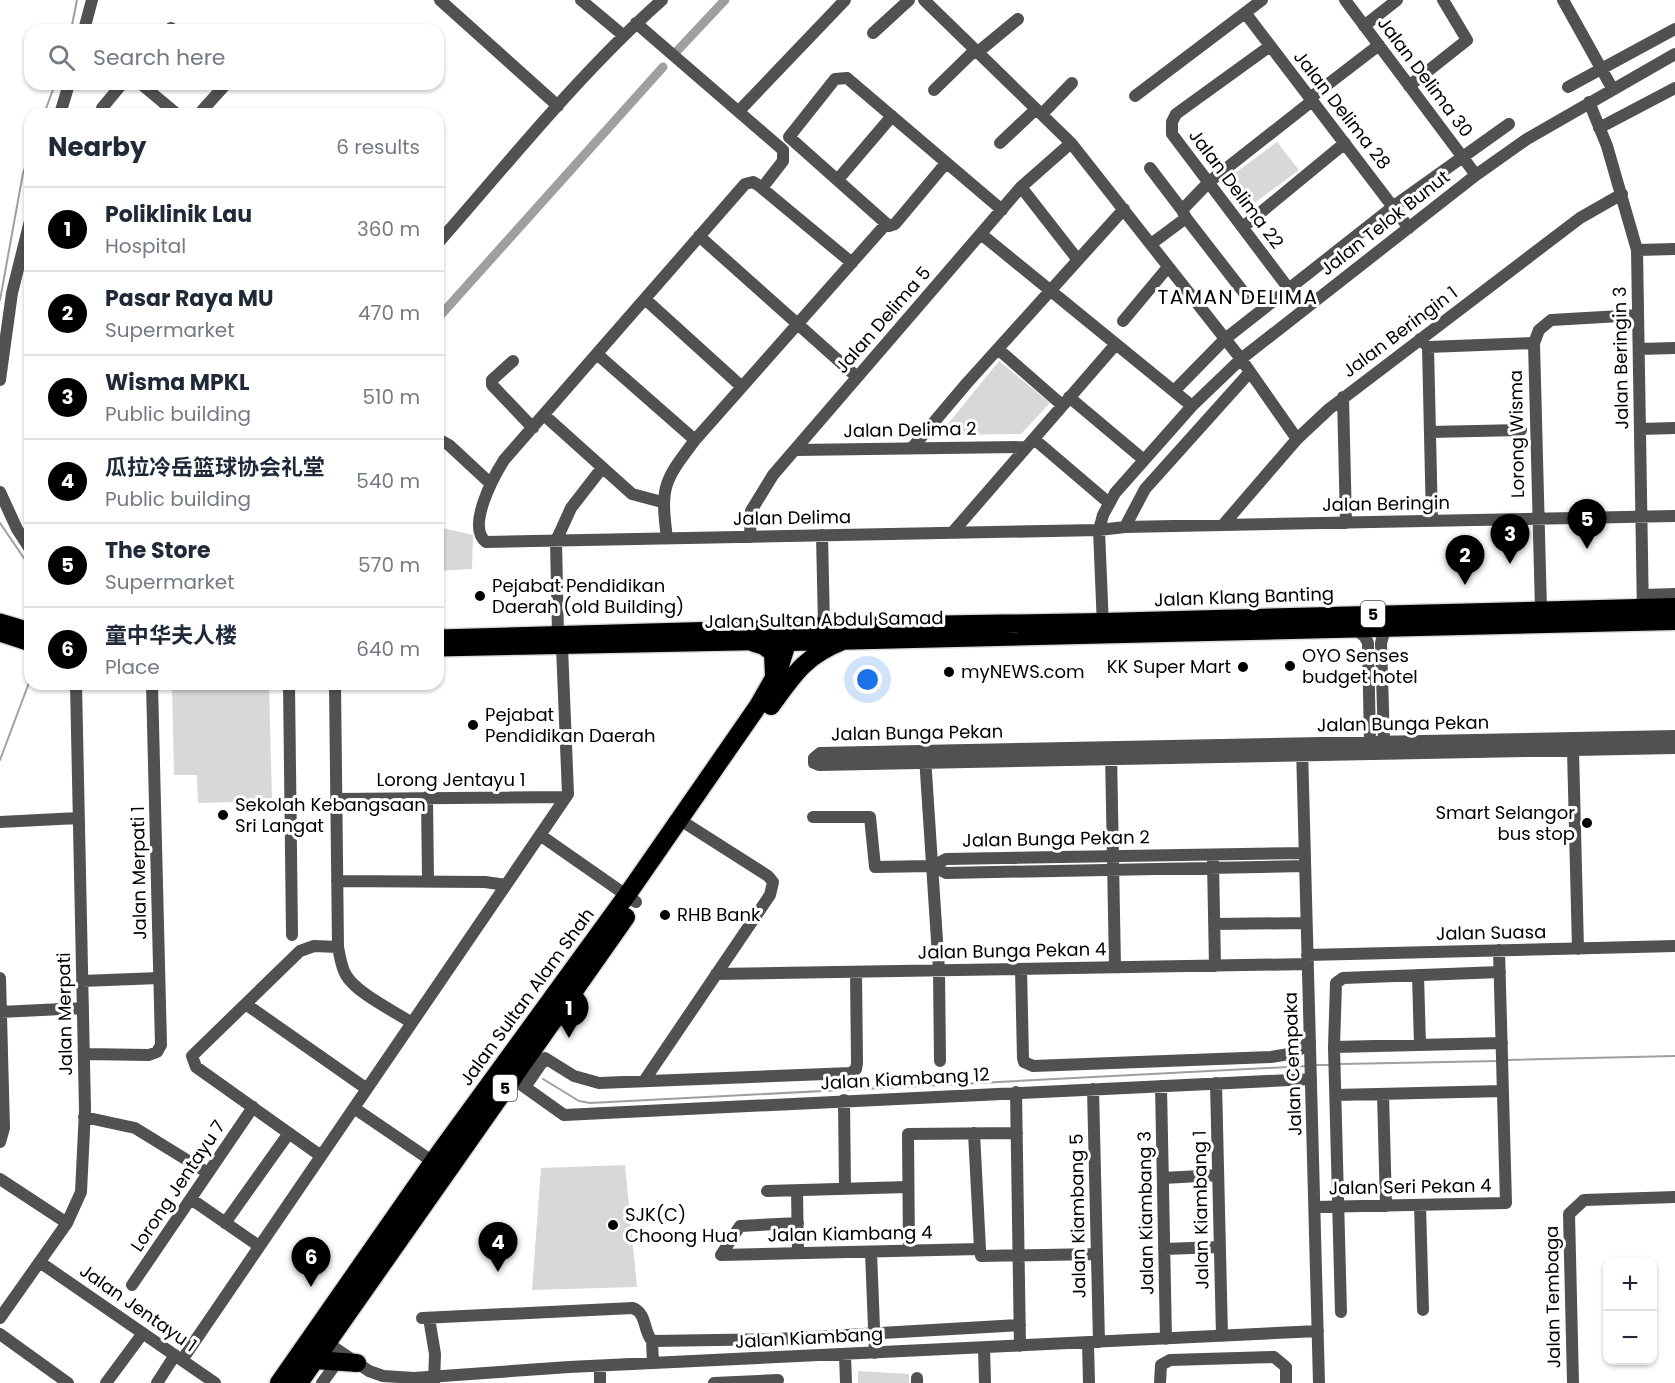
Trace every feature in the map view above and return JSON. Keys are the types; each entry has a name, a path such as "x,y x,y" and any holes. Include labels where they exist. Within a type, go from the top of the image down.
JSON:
{"highway":[{"name":"Jalan Klang Banting","path":"1103,629 1541,610 1675,607"},
{"name":"Jalan Klang Banting","path":"1103,629 1385,629 1643,608 1675,621"},
{"name":"Jalan Sultan Abdul Samad","path":"803,633 1103,629"},
{"name":"Jalan Sultan Abdul Samad","path":"803,633 843,641 1103,629"},
{"name":"Jalan Sultan Alam Shah","path":"279,1383 321,1338 553,994 632,898 688,825 783,679 803,633"},
{"path":"754,643 770,649 783,679 813,655 843,641"},
{"name":"Jalan Sultan Alam Shah","path":"390,1238 518,1083 632,898 783,679"},
{"name":"Jalan Sultan Alam Shah","path":"299,1383 315,1360 321,1338"},
{"path":"315,1360 357,1363"}],"main road":[{"path":"0,621 24,628"},
{"name":"Jalan Sultan Abdul Samad","path":"444,649 560,641 803,633"},
{"name":"Jalan Sultan Abdul Samad","path":"444,638 754,643 803,633"},
{"path":"0,634 24,642"}],"street":[{"path":"86,24 92,0"},
{"path":"440,0 558,106"},
{"path":"581,0 624,36"},
{"path":"444,236 558,106 636,23 662,0"},
{"path":"739,111 845,0"},
{"path":"873,33 909,0"},
{"path":"924,0 1071,143 1241,359 1297,439"},
{"path":"1135,96 1262,0"},
{"name":"Jalan Delima 30","path":"1345,0 1476,175"},
{"path":"1364,26 1397,0"},
{"path":"1409,86 1467,40 1443,0"},
{"path":"1563,0 1612,88"},
{"name":"Jalan Delima 28","path":"1246,14 1409,228"},
{"path":"934,90 977,51 1018,19"},
{"path":"636,23 783,150 783,161 758,185"},
{"path":"1568,87 1675,29"},
{"path":"1151,244 1184,214 1209,182 1379,45"},
{"name":"Jalan Delima 22","path":"1270,46 1176,114 1172,134 1289,289"},
{"name":"Jalan Telok Bunut","path":"1103,629 1099,530 1109,503 1192,406 1241,359 1476,175 1527,139 1612,88 1675,54"},
{"path":"946,163 895,225 886,224 790,140 792,130 835,79 842,77 850,79 1002,210"},
{"path":"1000,143 1072,83"},
{"path":"1599,128 1675,87"},
{"path":"62,108 67,90"},
{"path":"102,108 117,90"},
{"path":"148,90 170,108"},
{"path":"204,108 221,90"},
{"name":"Jalan Beringin 3","path":"1589,102 1622,194 1637,250 1643,608"},
{"path":"840,177 892,116"},
{"path":"1174,391 1225,339 1394,206 1509,124"},
{"name":"Jalan Delima 5","path":"750,537 751,511 755,502 795,450 1021,187 1071,143"},
{"path":"1243,227 1345,143"},
{"path":"1150,168 1245,294"},
{"path":"444,442 491,484 504,460 745,184 758,185 852,263"},
{"path":"1021,187 1078,260"},
{"name":"Jalan Beringin 1","path":"1223,525 1297,439 1343,397 1424,343 1580,218 1622,194"},
{"path":"912,448 1124,209"},
{"path":"667,538 662,502 669,474 695,440 886,224"},
{"path":"981,234 1192,406"},
{"path":"699,236 857,377"},
{"path":"0,380 12,293 24,245"},
{"path":"1637,250 1675,249"},
{"path":"1123,321 1168,267"},
{"path":"645,299 742,387"},
{"name":"Lorong Wisma","path":"1541,610 1534,343 1539,330 1551,320 1638,315"},
{"path":"1432,521 1430,432 1424,343 1534,343"},
{"path":"952,532 1116,344"},
{"path":"1639,349 1675,348"},
{"path":"998,349 1144,460"},
{"path":"597,354 695,440"},
{"path":"513,361 492,380 492,385 533,428"},
{"path":"1125,527 1145,489 1250,372"},
{"path":"1343,397 1346,523"},
{"path":"544,415 632,494 662,502"},
{"path":"1640,429 1675,428"},
{"path":"1430,432 1521,430"},
{"path":"1030,443 1109,503"},
{"name":"Jalan Delima 2","path":"795,450 1030,443"},
{"path":"157,1383 178,1358 259,1246 566,797 556,540 571,508 602,468"},
{"name":"Jalan Delima","path":"491,484 481,509 479,534 486,542 1099,530"},
{"path":"0,492 24,540"},
{"name":"Jalan Beringin","path":"1099,530 1125,527 1675,516"},
{"path":"803,633 822,535"},
{"path":"1643,608 1675,594"},
{"path":"1356,629 1368,643 1370,742"},
{"path":"1384,742 1381,643 1385,629"},
{"name":"Jalan Merpati","path":"0,1318 41,1263 67,1223 83,1181 84,1054 76,690"},
{"name":"Jalan Merpati 1","path":"84,1054 148,1054 157,1052 161,1045 152,690"},
{"path":"289,690 292,935"},
{"path":"335,690 338,947 342,966 350,981 411,1023"},
{"name":"Jalan Bunga Pekan","path":"925,757 820,753 814,758 814,763 819,765 925,757 1302,749 1573,750 1662,742 1675,736"},
{"name":"Jalan Bunga Pekan","path":"1302,749 1370,742 1662,742 1675,748"},
{"name":"Jalan Cempaka","path":"1302,749 1319,1383"},
{"path":"1573,750 1578,949"},
{"path":"1111,753 1115,968"},
{"path":"925,757 939,971 940,1061"},
{"path":"427,797 428,881"},
{"name":"Lorong Jentayu 1","path":"336,799 566,797"},
{"path":"813,817 870,817 875,867 932,866"},
{"path":"0,822 78,818"},
{"path":"644,1081 770,895 772,882 768,876 688,825"},
{"path":"540,835 632,898"},
{"name":"Jalan Bunga Pekan 2","path":"932,866 946,859 1305,853"},
{"path":"1212,854 1215,966"},
{"name":"Jalan Bunga Pekan 2","path":"932,866 946,873 1305,866"},
{"path":"337,880 485,882 506,885"},
{"path":"1214,924 1306,923"},
{"path":"321,1156 196,1067 192,1061 193,1053 247,1005 300,951 314,946 338,947"},
{"name":"Jalan Suasa","path":"1307,959 1499,950 1675,946"},
{"path":"1336,1095 1503,1091 1499,950"},
{"name":"Jalan Bunga Pekan 4","path":"716,974 1215,966 1307,959"},
{"path":"1021,969 1023,1058 1024,1062 1033,1066 1271,1057 1295,1053 1310,1047"},
{"path":"518,1083 544,1058 574,1076 598,1083 851,1073 856,1069 857,1063 856,972"},
{"path":"1341,1312 1334,1051 1336,983 1343,978 1500,972"},
{"path":"1418,975 1420,1045"},
{"path":"0,978 4,1128 0,1142"},
{"path":"82,981 159,978"},
{"path":"247,1005 367,1089"},
{"path":"0,1012 83,1008"},
{"path":"1334,1051 1420,1045 1502,1048"},
{"name":"Jalan Kiambang 12","path":"518,1083 564,1115 1216,1083 1311,1073"},
{"name":"Jalan Kiambang 1","path":"1216,1083 1222,1336"},
{"name":"Jalan Kiambang 3","path":"1161,1086 1166,1339"},
{"name":"Jalan Kiambang 5","path":"1089,1383 1097,1254 1093,1089"},
{"name":"Jalan Seri Pekan 4","path":"1315,1207 1506,1203 1503,1091"},
{"path":"1016,1092 1020,1346"},
{"path":"1383,1094 1386,1206"},
{"path":"844,1100 845,1189"},
{"name":"Lorong Jentayu 7","path":"132,1286 253,1107"},
{"path":"354,1108 426,1157"},
{"path":"84,1117 135,1128 208,1173"},
{"path":"225,1223 290,1133"},
{"path":"974,1133 980,1253"},
{"path":"909,1251 908,1134 1017,1133"},
{"path":"1163,1178 1218,1175"},
{"path":"0,1179 67,1223"},
{"path":"767,1191 908,1187"},
{"path":"797,1191 798,1253"},
{"name":"Jalan Tembaga","path":"1573,1383 1569,1214 1584,1200 1675,1197"},
{"path":"191,1199 259,1246"},
{"path":"1420,1205 1423,1310"},
{"name":"Jalan Kiambang 4","path":"798,1223 740,1226 721,1255 909,1251 1018,1256 1097,1254"},
{"path":"1164,1249 1220,1247"},
{"path":"871,1252 875,1353"},
{"name":"Jalan Jentayu 1","path":"41,1263 215,1383"},
{"path":"435,1380 426,1318 633,1308 642,1315 646,1334 652,1341 654,1363"},
{"name":"Jalan Kiambang","path":"652,1341 777,1339 1020,1325"},
{"name":"Jalan Kiambang","path":"321,1338 357,1363 383,1376 435,1380 654,1363 1318,1331"},
{"path":"106,1383 143,1333"},
{"path":"0,1334 69,1383"},
{"path":"984,1348 985,1383"},
{"path":"845,1355 846,1383"},
{"path":"1160,1377 1163,1363 1170,1360 1274,1357 1286,1367 1286,1383"},
{"path":"714,1383 778,1381 777,1358"},
{"path":"322,1383 338,1361"},
{"path":"600,1367 600,1383"}],"shaded area":[{"path":"1277,142 1299,170 1248,208 1227,179"},
{"path":"999,361 1050,403 1021,434 939,435"},
{"path":"444,528 473,535 472,569 444,571"},
{"path":"172,690 269,690 272,801 198,803 197,775 174,775"},
{"path":"625,1165 637,1287 532,1290 541,1168"},
{"path":"858,1371 909,1374 909,1383 858,1383"}],"waterway":[{"path":"72,24 77,0"},
{"path":"677,51 725,0"},
{"path":"444,311 663,67"},
{"path":"46,108 53,90"},
{"path":"0,300 24,170"},
{"path":"0,523 24,558"},
{"path":"0,760 26,690"},
{"path":"1508,1060 1675,1056"},
{"path":"1340,1064 1499,1061"},
{"path":"1316,1065 1331,1065"},
{"path":"543,1079 579,1101 590,1103 1307,1066"}],"place":[{"name":"The Store","path":"1587,549"},
{"name":"Wisma MPKL","path":"1510,564"},
{"name":"Pasar Raya MU","path":"1465,585"},
{"name":"Pejabat Pendidikan Daerah (old Building)","path":"480,596"},
{"name":"OYO Senses budget hotel","path":"1290,666"},
{"name":"KK Super Mart","path":"1243,667"},
{"name":"myNEWS.com","path":"949,672"},
{"name":"Pejabat Pendidikan Daerah","path":"473,725"},
{"name":"Sekolah Kebangsaan Sri Langat","path":"223,815"},
{"name":"Smart Selangor bus stop","path":"1587,823"},
{"name":"RHB Bank","path":"665,915"},
{"name":"Poliklinik Lau","path":"569,1038"},
{"name":"SJK(C) Choong Hua","path":"613,1225"},
{"name":"瓜拉冷岳篮球协会礼堂","path":"498,1272"},
{"name":"童中华夫人楼","path":"311,1287"}],"district":[{"name":"TAMAN DELIMA","path":"1238,297"}]}
